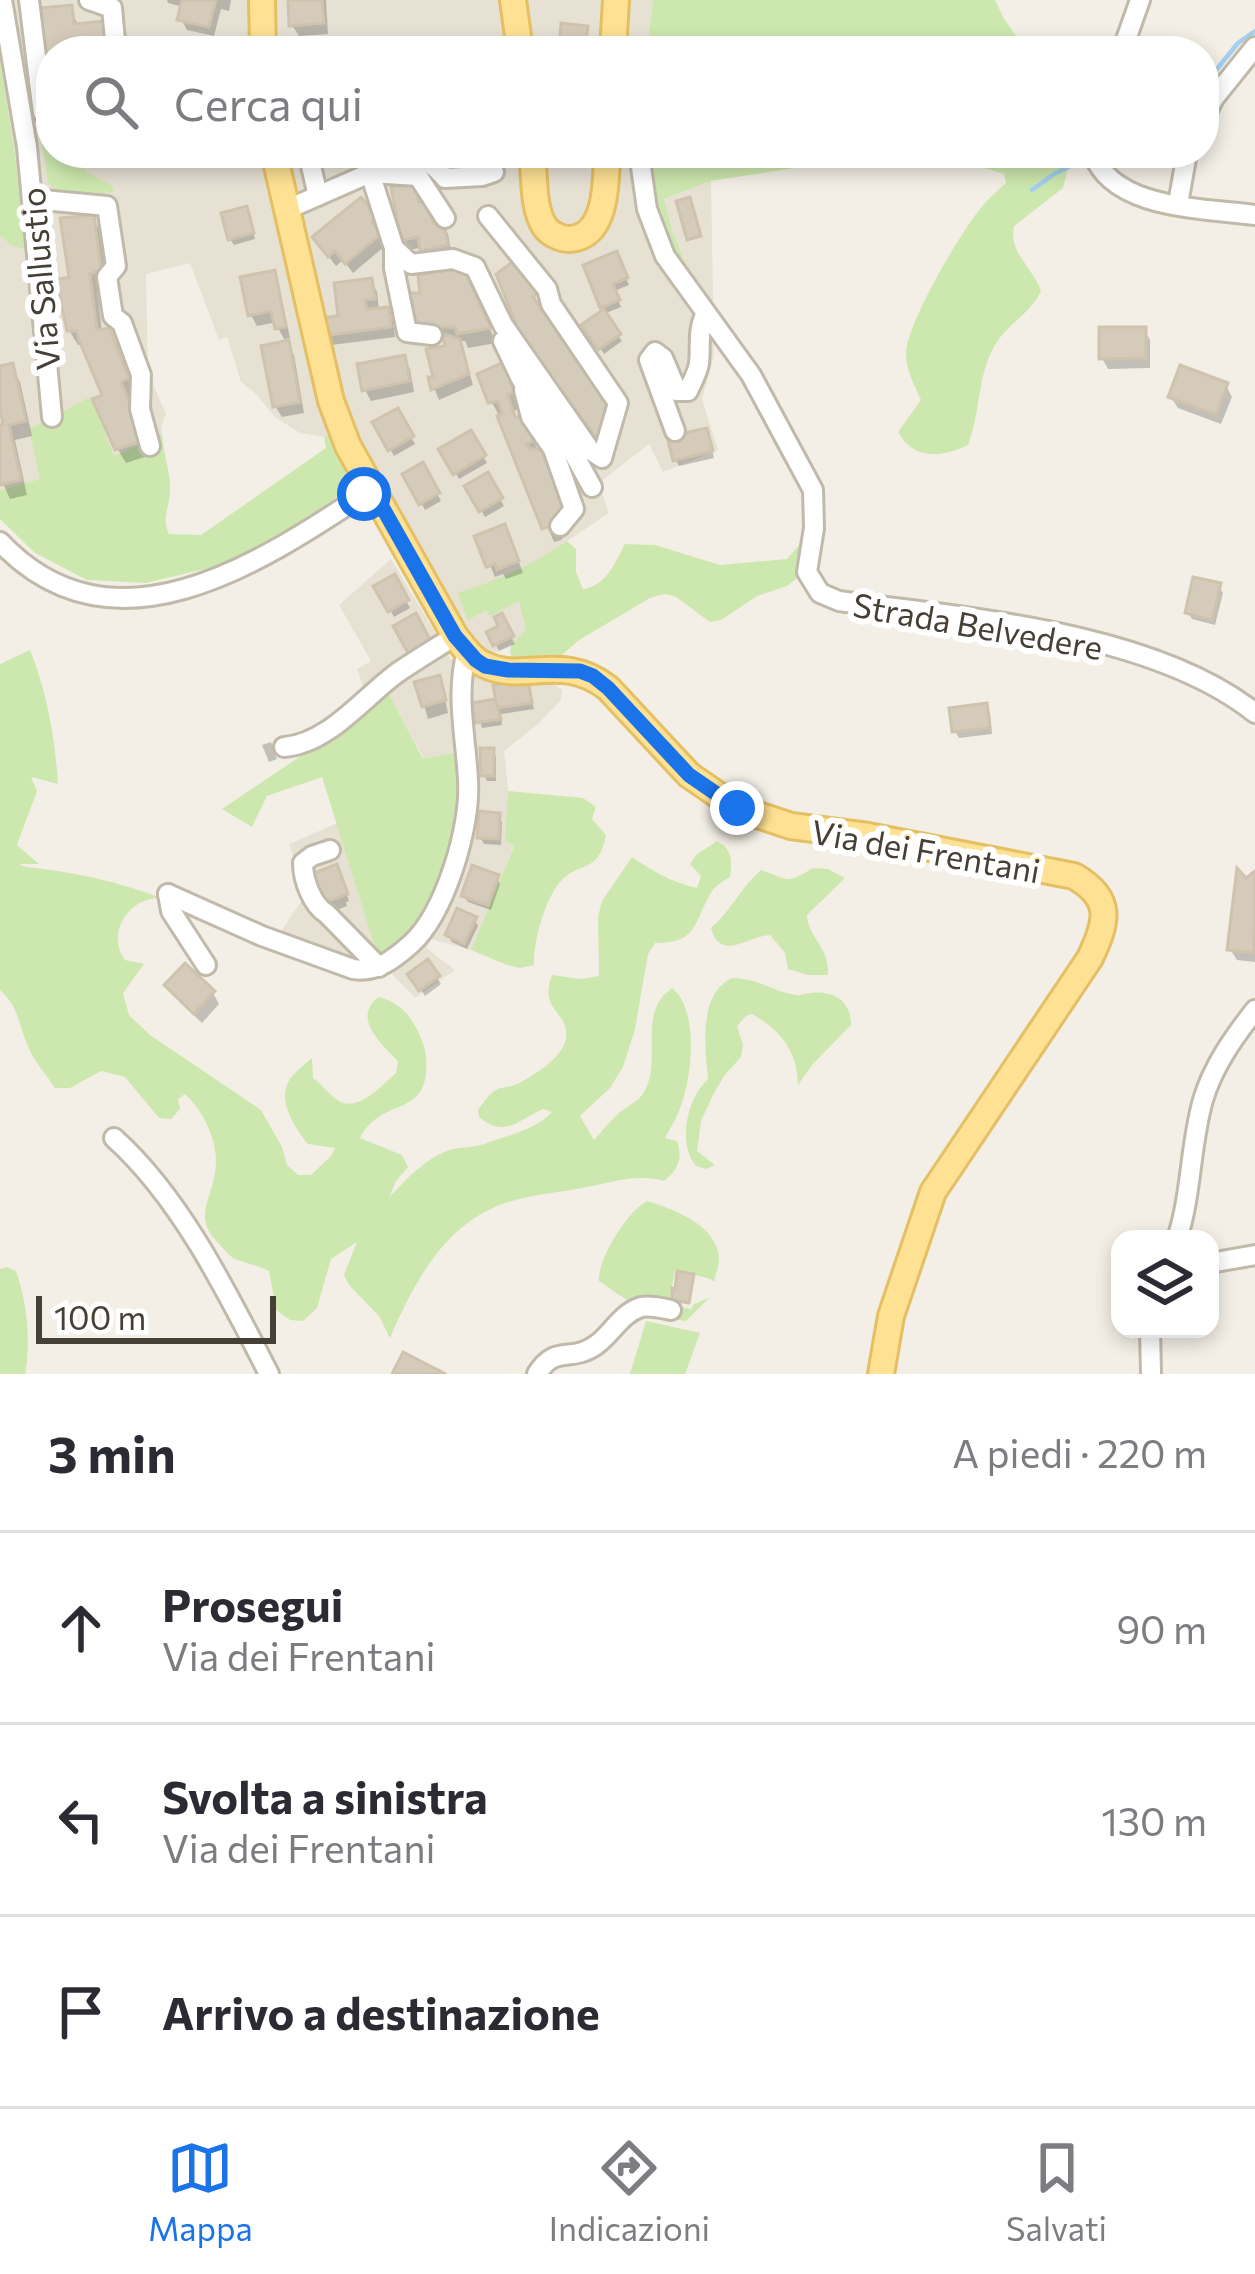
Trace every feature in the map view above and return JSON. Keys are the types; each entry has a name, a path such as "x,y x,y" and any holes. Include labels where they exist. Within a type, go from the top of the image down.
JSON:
{"main road":[{"path":"513,0 518,36"},
{"path":"614,36 616,0"},
{"path":"258,4 261,36"},
{"path":"277,168 331,400 348,446 461,643"},
{"path":"534,168 544,226 565,240 592,227 600,215 606,168"},
{"name":"Via dei Frentani","path":"461,643 485,666 571,669 593,676 689,775 737,808 791,826 1074,876 1099,897 1103,929 1090,958 933,1192 890,1316 881,1374"}],"street":[{"name":"Via Sallustio","path":"2,0 27,147 52,417"},
{"path":"29,0 36,56"},
{"path":"88,0 112,8 115,36"},
{"path":"1128,36 1140,0"},
{"path":"1131,27 1136,36"},
{"path":"1219,88 1255,47"},
{"path":"311,168 318,196"},
{"path":"368,168 394,248 407,332 432,335"},
{"path":"285,208 379,168"},
{"path":"437,168 446,178 494,172"},
{"name":"Strada Belvedere","path":"641,168 647,208 673,268 760,389 813,490 815,512 807,572 820,593 839,601 993,622 1145,656 1204,680 1255,713"},
{"path":"1101,168 1123,189 1145,199 1255,214"},
{"path":"1178,204 1184,168"},
{"path":"370,173 418,176 445,218"},
{"path":"32,200 107,206 116,266 107,277 113,316 122,323 141,375 140,410 150,446"},
{"path":"394,248 411,264 453,259 475,267 503,325 590,450 602,458 618,404 551,304 547,289 488,216"},
{"path":"675,430 649,360 655,352 663,358 677,392 688,391 700,366 698,342 706,313"},
{"path":"503,325 501,336 531,417 553,449 574,509 560,526"},
{"path":"521,380 566,438 592,488"},
{"path":"0,542 47,581 83,595 110,599 157,594 260,560 372,489"},
{"path":"284,747 302,746 394,675 461,643 469,785 464,827 440,904 421,935 371,969"},
{"path":"331,850 303,862 303,870 316,908 327,914 371,969"},
{"path":"206,965 171,911 168,894 262,936 371,969"},
{"path":"1179,1230 1205,1094 1223,1055 1255,1010"},
{"path":"114,1138 161,1191 224,1288 268,1374"},
{"path":"1219,1261 1255,1255"},
{"path":"537,1374 556,1355 572,1355 596,1345 620,1320 643,1306 671,1310"},
{"path":"1150,1338 1151,1374"}],"shaded area":[{"path":"0,0 653,0 649,36 36,36 36,168 654,168 659,201 711,181 714,356 702,399 718,450 663,472 649,444 599,483 609,513 510,580 533,632 489,656 455,610 352,424 324,437 300,433 275,417 241,382 227,337 219,340 190,263 146,274 148,372 166,414 162,434 114,456 95,407 40,479 0,490"},
{"path":"391,559 451,659 495,677 546,678 562,690 561,700 504,751 514,845 471,950 431,939 426,948 455,970 415,998 391,973 278,936 306,894 289,844 338,823 379,961 455,752 424,759 381,679 363,686 357,669 371,661 339,605"}],"green space":[{"path":"653,0 995,0 1016,36 649,36"},
{"path":"0,60 26,249 12,246 0,235"},
{"path":"46,168 84,168 114,192 84,195 53,188"},
{"path":"653,168 794,168 711,181 664,199 690,275 672,248"},
{"path":"984,168 1068,168 1063,188 1014,226 1018,252 1041,291 991,354 968,445 938,454 920,452 898,432 921,400 908,367 908,341 951,253 976,215 1006,183 1004,174"},
{"path":"88,398 114,456 162,434 170,484 169,534 201,535 326,448 324,437 330,434 347,473 344,489 319,515 226,564 146,583 87,580 35,553 0,519 0,490 40,479 29,429"},
{"path":"567,541 576,549 576,572 583,589 604,578 625,544 655,545 720,565 787,559 802,542 796,579 757,596 721,620 710,622 665,594 579,640 554,662 515,663 511,645 526,630 519,601 490,616 486,610 468,620 457,593 514,571"},
{"path":"30,650 49,715 58,784 31,777 37,791 17,845 39,864 19,864 95,878 161,898 139,903 119,928 125,960 144,964 123,993 129,1015 150,1035 261,1110 287,1165 298,1175 311,1175 335,1148 308,1144 289,1113 286,1087 312,1058 313,1078 344,1103 368,1097 396,1073 398,1061 368,1022 371,1005 379,997 409,1017 426,1059 423,1087 416,1096 378,1117 360,1138 402,1155 408,1167 389,1198 439,1155 511,1135 545,1118 552,1112 543,1109 496,1127 479,1117 478,1110 495,1091 546,1066 564,1045 564,1022 549,996 552,975 599,976 602,901 632,857 663,876 697,888 701,876 690,864 717,841 722,844 730,856 730,877 713,890 686,936 655,943 648,954 623,1067 610,1088 580,1116 594,1140 642,1095 650,1074 656,1009 672,988 687,1012 691,1046 684,1098 665,1138 677,1141 679,1148 673,1172 664,1181 633,1178 524,1198 473,1219 429,1264 390,1338 379,1316 344,1275 357,1242 331,1259 317,1308 303,1321 290,1320 276,1310 269,1271 233,1258 207,1226 205,1210 215,1173 215,1151 205,1120 192,1102 185,1094 178,1099 180,1109 171,1119 159,1118 125,1077 101,1071 70,1088 55,1088 33,1056 15,1009 0,990 0,664"},
{"path":"387,690 423,759 456,752 460,808 454,846 432,903 409,936 379,961 322,777 267,796 252,827 222,809 317,745"},
{"path":"508,791 583,798 596,807 592,819 606,835 594,862 568,875 555,889 541,921 534,965 520,968 471,950 514,846 505,841"},
{"path":"813,868 845,878 807,915 826,957 828,975 788,969 785,953 770,935 728,946 715,938 711,928 761,870 787,879"},
{"path":"732,978 795,995 834,995 848,1009 851,1025 798,1085 786,1043 762,1020 746,1016 737,1026 741,1057 724,1076 701,1121 697,1151 715,1165 706,1169 690,1157 687,1121 708,1079 705,1037 713,996"},
{"path":"647,1201 699,1225 718,1252 714,1282 675,1270 669,1304 691,1309 709,1298 686,1321 650,1312 599,1281 615,1236"},
{"path":"0,1269 16,1271 25,1309 25,1374 0,1374"},
{"path":"646,1321 700,1333 685,1374 630,1374"}],"building":[{"path":"182,0 216,0 209,27 177,20"},
{"path":"288,0 322,0 324,23 289,26"},
{"path":"72,5 74,24 106,21 107,36 41,36 38,8"},
{"path":"561,23 588,26 587,36 560,36"},
{"path":"415,182 419,202 429,200 433,222 443,220 448,245 420,251 418,237 401,240 391,187"},
{"path":"361,197 378,218 372,222 381,234 345,264 335,251 328,257 312,237"},
{"path":"690,197 701,236 687,240 676,201"},
{"path":"247,206 254,233 228,240 221,213"},
{"path":"94,215 101,270 90,274 97,330 109,328 129,378 121,382 145,440 115,450 92,399 102,395 77,331 67,331 56,280 69,277 60,218"},
{"path":"617,251 628,278 613,284 620,300 600,308 583,265"},
{"path":"518,258 540,291 533,297 611,408 601,444 522,339 496,274"},
{"path":"463,267 491,328 457,334 455,327 414,328 407,293 420,293 418,275"},
{"path":"275,270 286,327 275,329 271,311 248,316 240,277"},
{"path":"372,278 375,299 365,300 367,309 389,307 391,327 322,336 320,318 338,316 334,283"},
{"path":"604,309 621,334 598,350 581,325"},
{"path":"1099,327 1146,327 1146,358 1099,359"},
{"path":"443,334 460,339 469,374 431,390 426,349 445,346"},
{"path":"289,340 300,402 273,407 261,346"},
{"path":"405,355 410,381 362,391 357,364"},
{"path":"504,362 514,392 508,395 515,417 525,417 533,441 526,444 542,450 569,508 542,529 497,416 502,413 498,401 488,403 477,374"},
{"path":"13,363 26,421 9,425 21,480 0,485 0,366"},
{"path":"1180,365 1228,383 1216,415 1168,397"},
{"path":"398,408 414,436 388,451 372,422"},
{"path":"707,428 713,451 673,461 667,437"},
{"path":"471,430 486,455 453,475 438,449"},
{"path":"423,462 440,493 419,505 402,474"},
{"path":"488,472 503,498 479,512 464,486"},
{"path":"505,524 519,561 497,570 495,564 486,567 474,536"},
{"path":"395,574 409,600 388,612 373,586"},
{"path":"1193,577 1221,583 1212,620 1185,613"},
{"path":"416,613 432,643 409,655 393,626"},
{"path":"502,613 514,636 493,646 486,632 498,626 494,617"},
{"path":"440,675 446,700 422,707 414,682"},
{"path":"528,679 532,703 497,708 493,685"},
{"path":"495,699 501,719 475,723 472,703"},
{"path":"987,703 990,728 952,732 949,708"},
{"path":"480,748 494,748 494,776 481,776"},
{"path":"479,811 500,813 499,839 477,838"},
{"path":"337,864 348,894 320,904 309,875"},
{"path":"472,865 499,875 488,905 461,896"},
{"path":"1237,868 1246,878 1255,871 1254,953 1227,950"},
{"path":"457,908 477,917 464,944 445,935"},
{"path":"428,959 440,976 419,991 407,974"},
{"path":"185,963 215,991 194,1014 164,985"},
{"path":"677,1271 694,1274 689,1303 672,1300"},
{"path":"403,1352 446,1374 392,1374"}],"waterway":[{"path":"1219,66 1255,31"},
{"path":"1032,190 1066,168"}],"route":[{"path":"364,494 372,489 455,636 476,660 508,670 571,669 593,676 689,775 737,808"}]}
